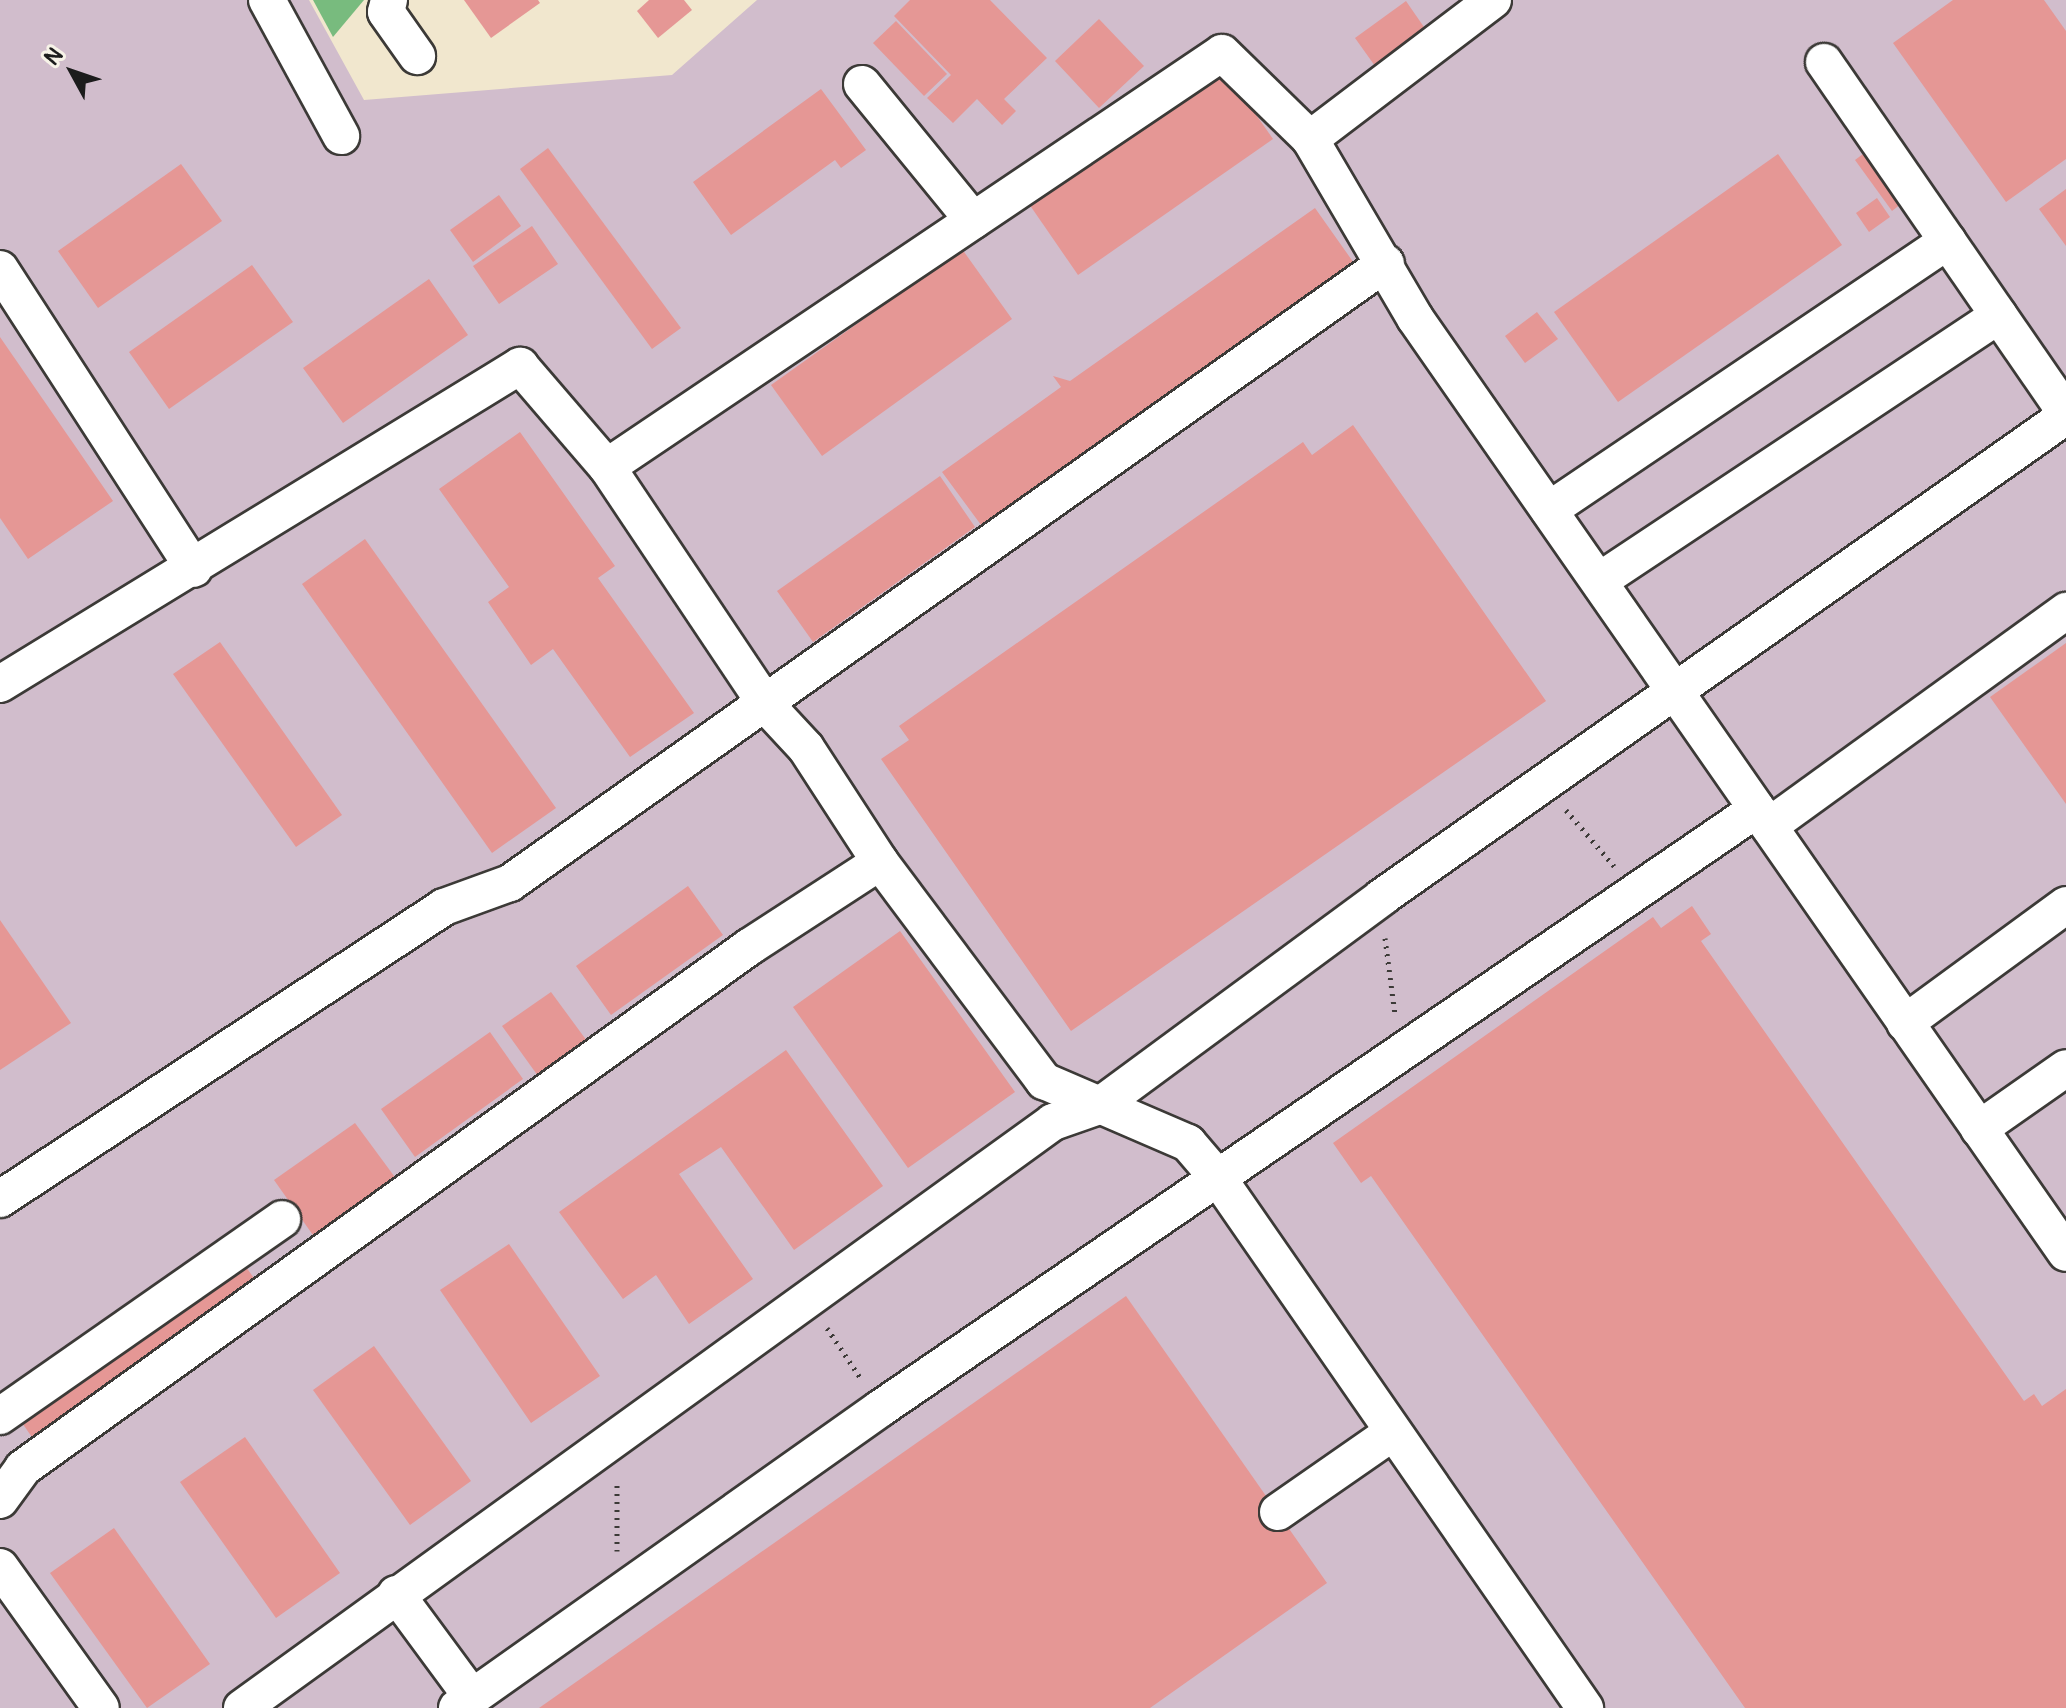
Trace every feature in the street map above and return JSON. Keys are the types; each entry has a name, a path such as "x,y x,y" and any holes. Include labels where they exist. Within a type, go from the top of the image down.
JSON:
{"street":[{"path":"267,0 341,136"},
{"path":"389,0 386,12 417,56"},
{"path":"1310,139 1479,1"},
{"path":"607,467 1222,53 1310,139 1386,263 1415,318 2066,1253"},
{"path":"242,1708 617,1432 1053,1122 1099,1106 1382,897 1678,694 2066,414 1824,62"},
{"path":"862,84 973,220"},
{"path":"1549,510 1948,241"},
{"path":"0,1199 444,907 510,883 767,706 1386,263"},
{"path":"1,278 194,569"},
{"path":"1599,581 1999,315"},
{"path":"0,684 194,569 520,366 607,467 767,706 806,748 880,862 1044,1081 1188,1143 1218,1178 1585,1708"},
{"path":"396,1594 464,1702 881,1408 1418,1044 1642,888 1763,818 2066,611"},
{"path":"0,1500 23,1468 749,947 880,862"},
{"path":"1905,1023 2066,905"},
{"path":"1979,1129 2066,1068"},
{"path":"0,1416 282,1219"},
{"path":"1278,1512 1393,1432"},
{"path":"0,1567 101,1708"}],"path":[{"path":"1546,785 1605,859 1642,888"},
{"path":"1382,897 1389,1005 1418,1044"},
{"path":"806,1298 881,1408"},
{"path":"617,1432 617,1593"}],"shaded area":[{"path":"0,0 309,0 364,100 672,75 757,0 2066,0 2066,1708 0,1708"}],"green space":[{"path":"313,0 364,0 333,37"}],"building":[{"path":"464,0 538,0 540,3 491,38"},
{"path":"649,0 684,0 692,10 658,38 637,11"},
{"path":"910,0 990,0 1047,58 1004,99 1016,111 1002,125 977,99 953,123 927,98 951,75 894,16"},
{"path":"1953,0 2044,0 2066,31 2066,159 2006,202 1893,43"},
{"path":"1406,1 1426,30 1375,66 1355,38"},
{"path":"1099,19 1144,66 1099,108 1055,61"},
{"path":"896,21 947,74 924,96 873,43"},
{"path":"1221,65 1273,139 1078,275 1027,201"},
{"path":"821,89 866,150 841,168 835,160 731,235 693,182"},
{"path":"1875,145 1911,196 1892,211 1855,160"},
{"path":"548,148 681,328 652,349 520,169"},
{"path":"1778,154 1842,245 1618,402 1554,312"},
{"path":"181,164 222,221 98,308 58,251"},
{"path":"2066,189 2066,246 2039,209"},
{"path":"499,195 521,226 473,262 450,230"},
{"path":"1877,198 1890,217 1869,232 1856,213"},
{"path":"1315,208 1356,266 984,529 942,472 1061,387 1053,376 1070,381"},
{"path":"532,226 558,264 499,304 473,266"},
{"path":"962,249 1012,319 822,456 771,385"},
{"path":"252,265 293,322 169,409 129,352"},
{"path":"429,279 468,335 343,423 303,368"},
{"path":"1537,312 1558,339 1525,363 1505,336"},
{"path":"0,337 113,501 28,559 0,518"},
{"path":"1353,425 1546,701 1071,1031 881,759 909,740 899,726 1303,442 1312,455"},
{"path":"520,432 615,566 598,578 694,713 630,757 553,649 531,665 488,602 509,587 439,489"},
{"path":"940,476 975,527 813,642 777,591"},
{"path":"365,539 556,808 492,853 302,584"},
{"path":"220,642 342,815 296,847 173,674"},
{"path":"2066,643 2066,804 1990,697"},
{"path":"688,886 723,935 611,1015 576,966"},
{"path":"1692,906 1711,934 1701,941 2024,1401 2034,1394 2042,1406 2066,1389 2066,1708 1745,1708 1371,1176 1361,1183 1333,1143 1653,917 1661,928"},
{"path":"0,920 71,1023 0,1070"},
{"path":"900,931 1015,1092 908,1168 793,1007"},
{"path":"551,992 587,1041 538,1076 502,1026"},
{"path":"490,1032 523,1079 415,1157 381,1109"},
{"path":"786,1050 883,1186 794,1250 721,1147 679,1174 753,1279 689,1324 656,1275 623,1299 559,1212"},
{"path":"355,1123 397,1180 315,1238 274,1180"},
{"path":"509,1244 600,1376 531,1423 440,1290"},
{"path":"241,1260 256,1281 34,1440 20,1420"},
{"path":"1126,1296 1327,1583 1150,1708 539,1708"},
{"path":"374,1346 471,1481 410,1525 313,1390"},
{"path":"245,1437 340,1573 276,1618 180,1482"},
{"path":"114,1528 210,1664 147,1708 50,1573"}]}
